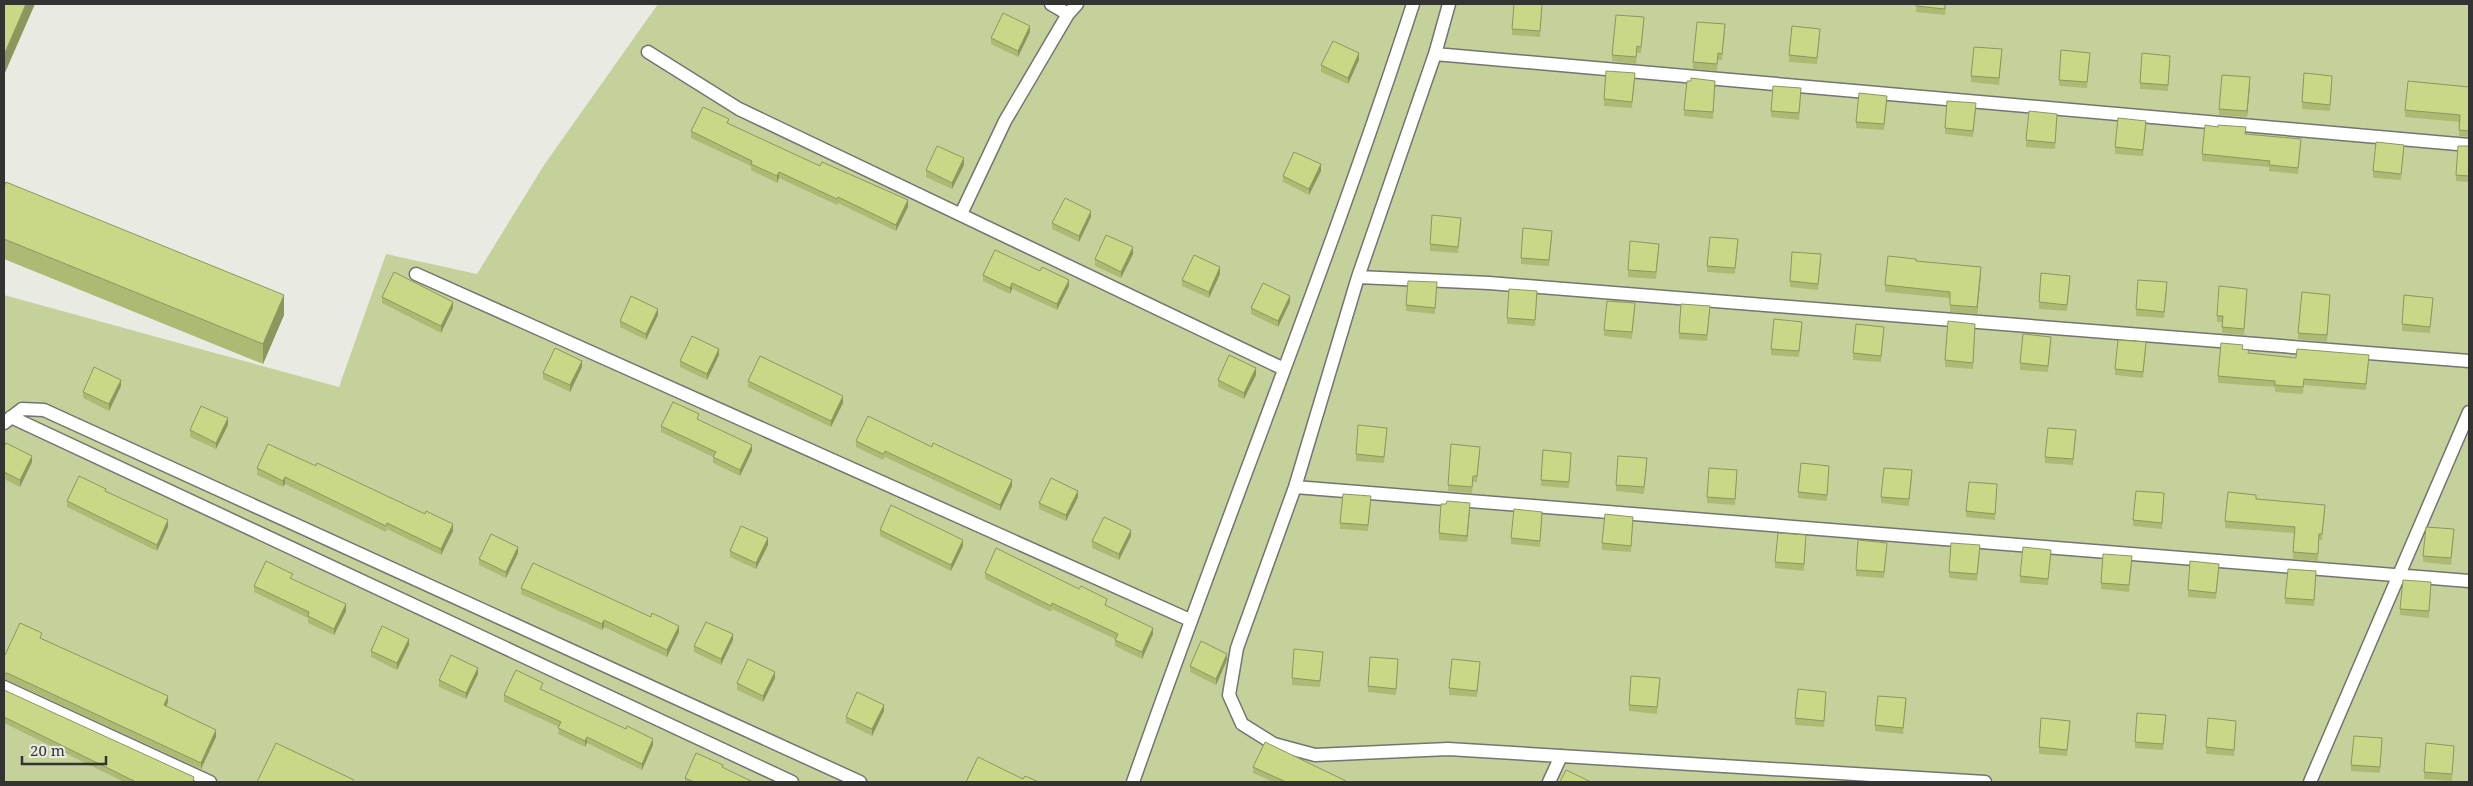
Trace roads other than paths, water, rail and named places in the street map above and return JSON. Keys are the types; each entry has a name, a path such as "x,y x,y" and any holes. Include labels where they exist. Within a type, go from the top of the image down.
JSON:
{"lane":[{"path":"1051,4 1068,14"},
{"path":"961,214 1005,121 1068,14 1077,4"},
{"path":"1133,782 1190,620 1368,144 1413,4"},
{"path":"1449,4 1435,54 1358,277 1295,487 1237,648 1229,696 1242,724 1274,744 1315,755 1448,749 1561,756 1781,776 1985,782"},
{"path":"648,52 738,109 1284,369"},
{"path":"1435,54 2469,145"},
{"path":"416,274 1190,620"},
{"path":"1358,277 1489,283 2469,361"},
{"path":"792,782 8,420 22,409 44,410 860,782"},
{"path":"2310,782 2401,575 2469,412"},
{"path":"1295,487 2469,581"},
{"path":"4,688 210,782"},
{"path":"1549,782 1561,756"}]}
